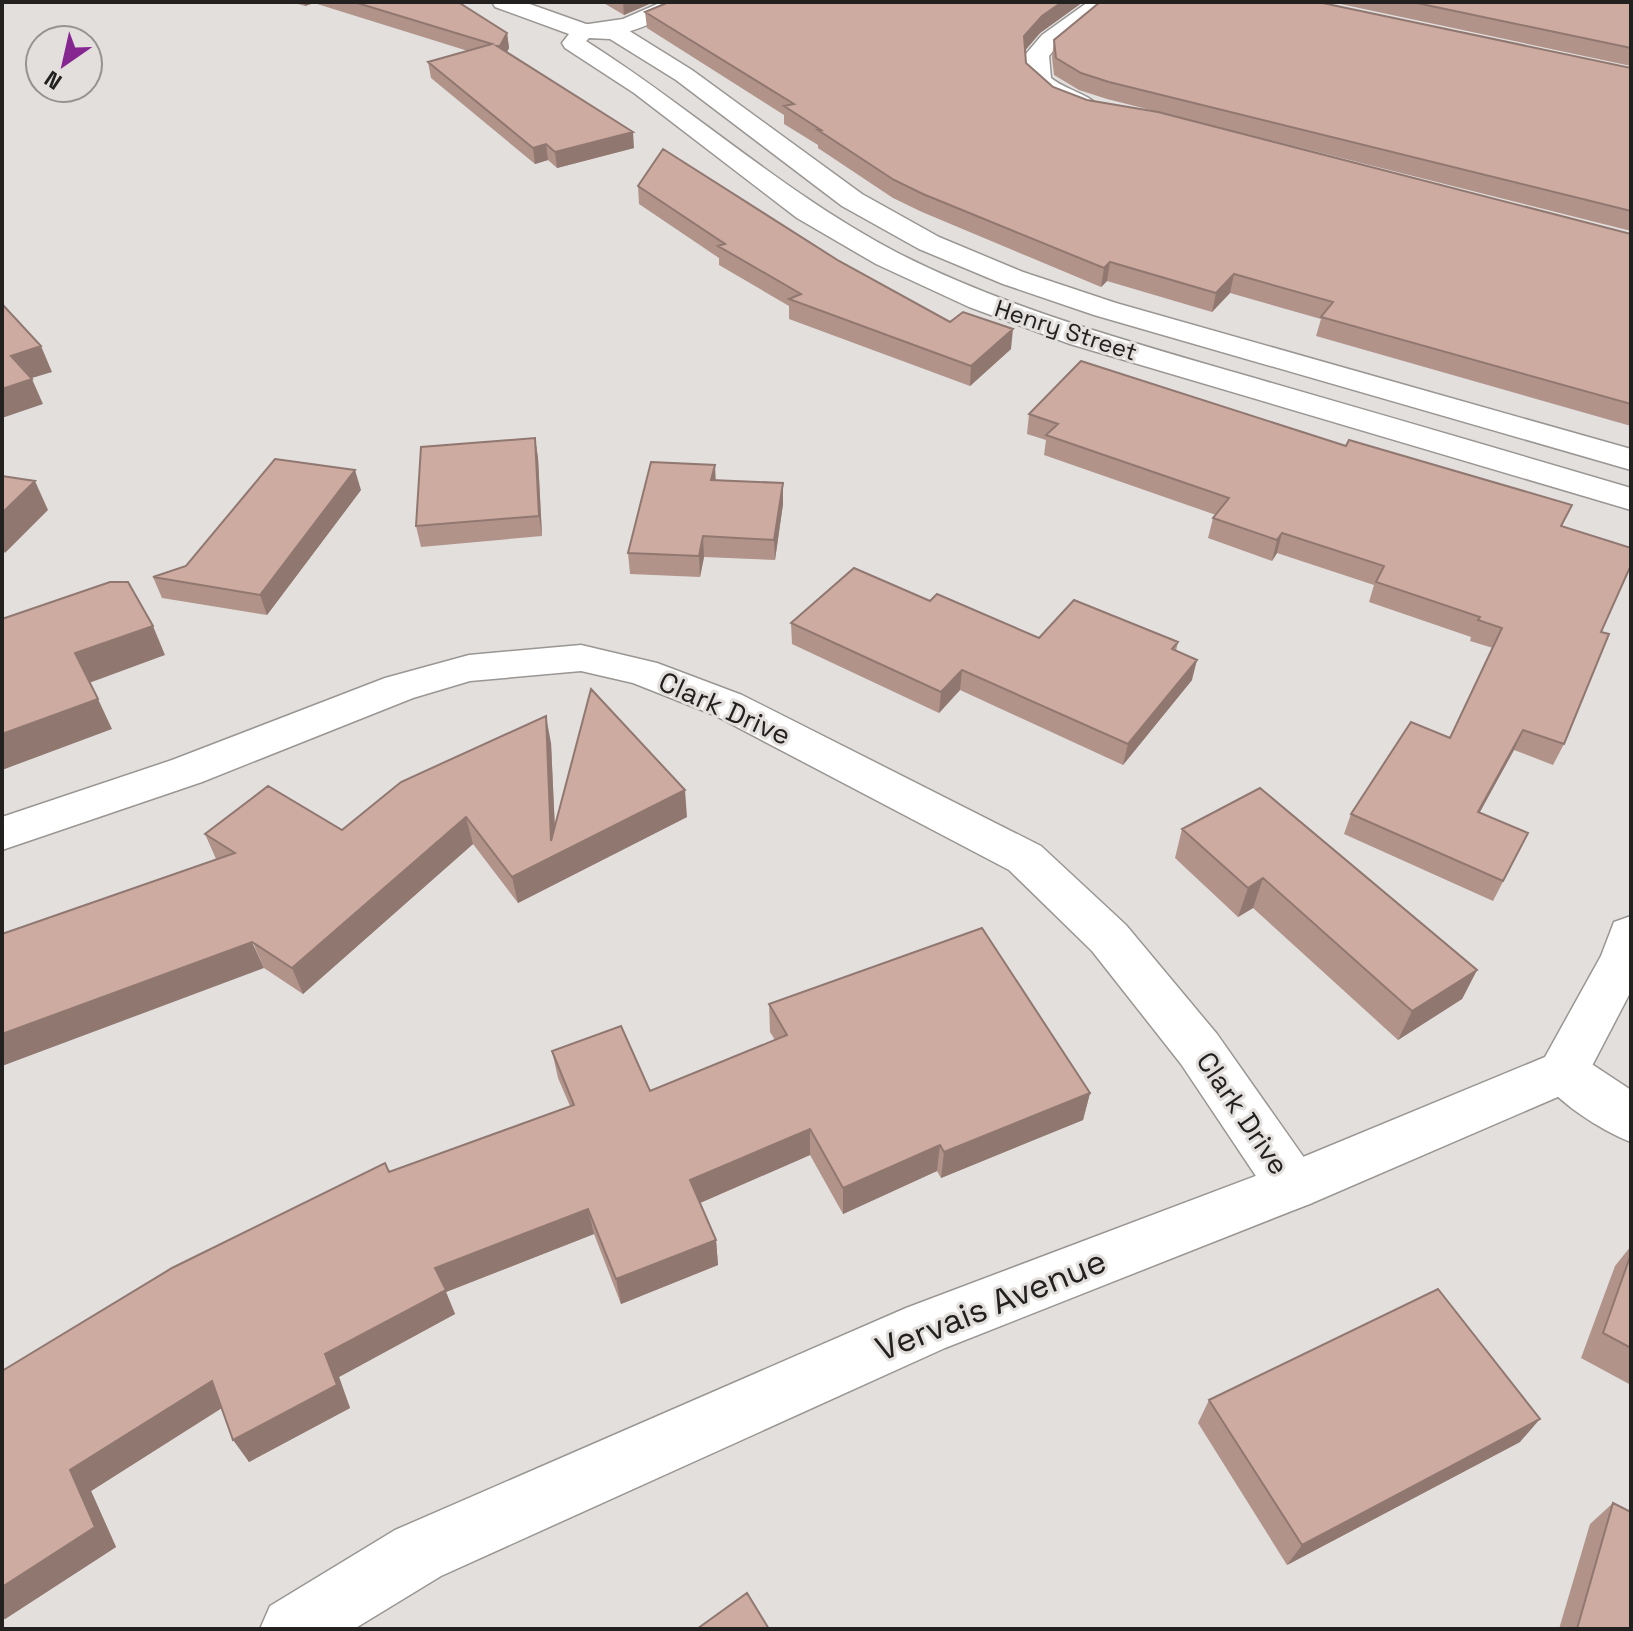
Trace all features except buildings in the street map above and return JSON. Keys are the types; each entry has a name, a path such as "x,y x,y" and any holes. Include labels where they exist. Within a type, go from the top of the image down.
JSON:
{"street":[{"name":"Henry Street","path":"503,2 583,31 615,32 684,75 852,200 929,243 1013,278 1105,309 1631,460"},
{"path":"583,31 628,25 681,2"},
{"path":"1102,2 1050,40 1037,55 1039,80 1056,94 1075,103 1110,111"},
{"name":"Henry Street","path":"583,31 573,43 643,88 807,212 886,258 980,301 1081,337 1631,499"},
{"name":"Clark Drive","path":"2,834 187,771 399,688 469,668 581,658 643,672 728,705 1025,858 1109,938 1189,1036 1293,1186"},
{"path":"1631,935 1624,958 1563,1072 1631,1119"},
{"name":"Vervais Avenue","path":"293,1629 418,1553 926,1328 1293,1186 1563,1072"}]}
